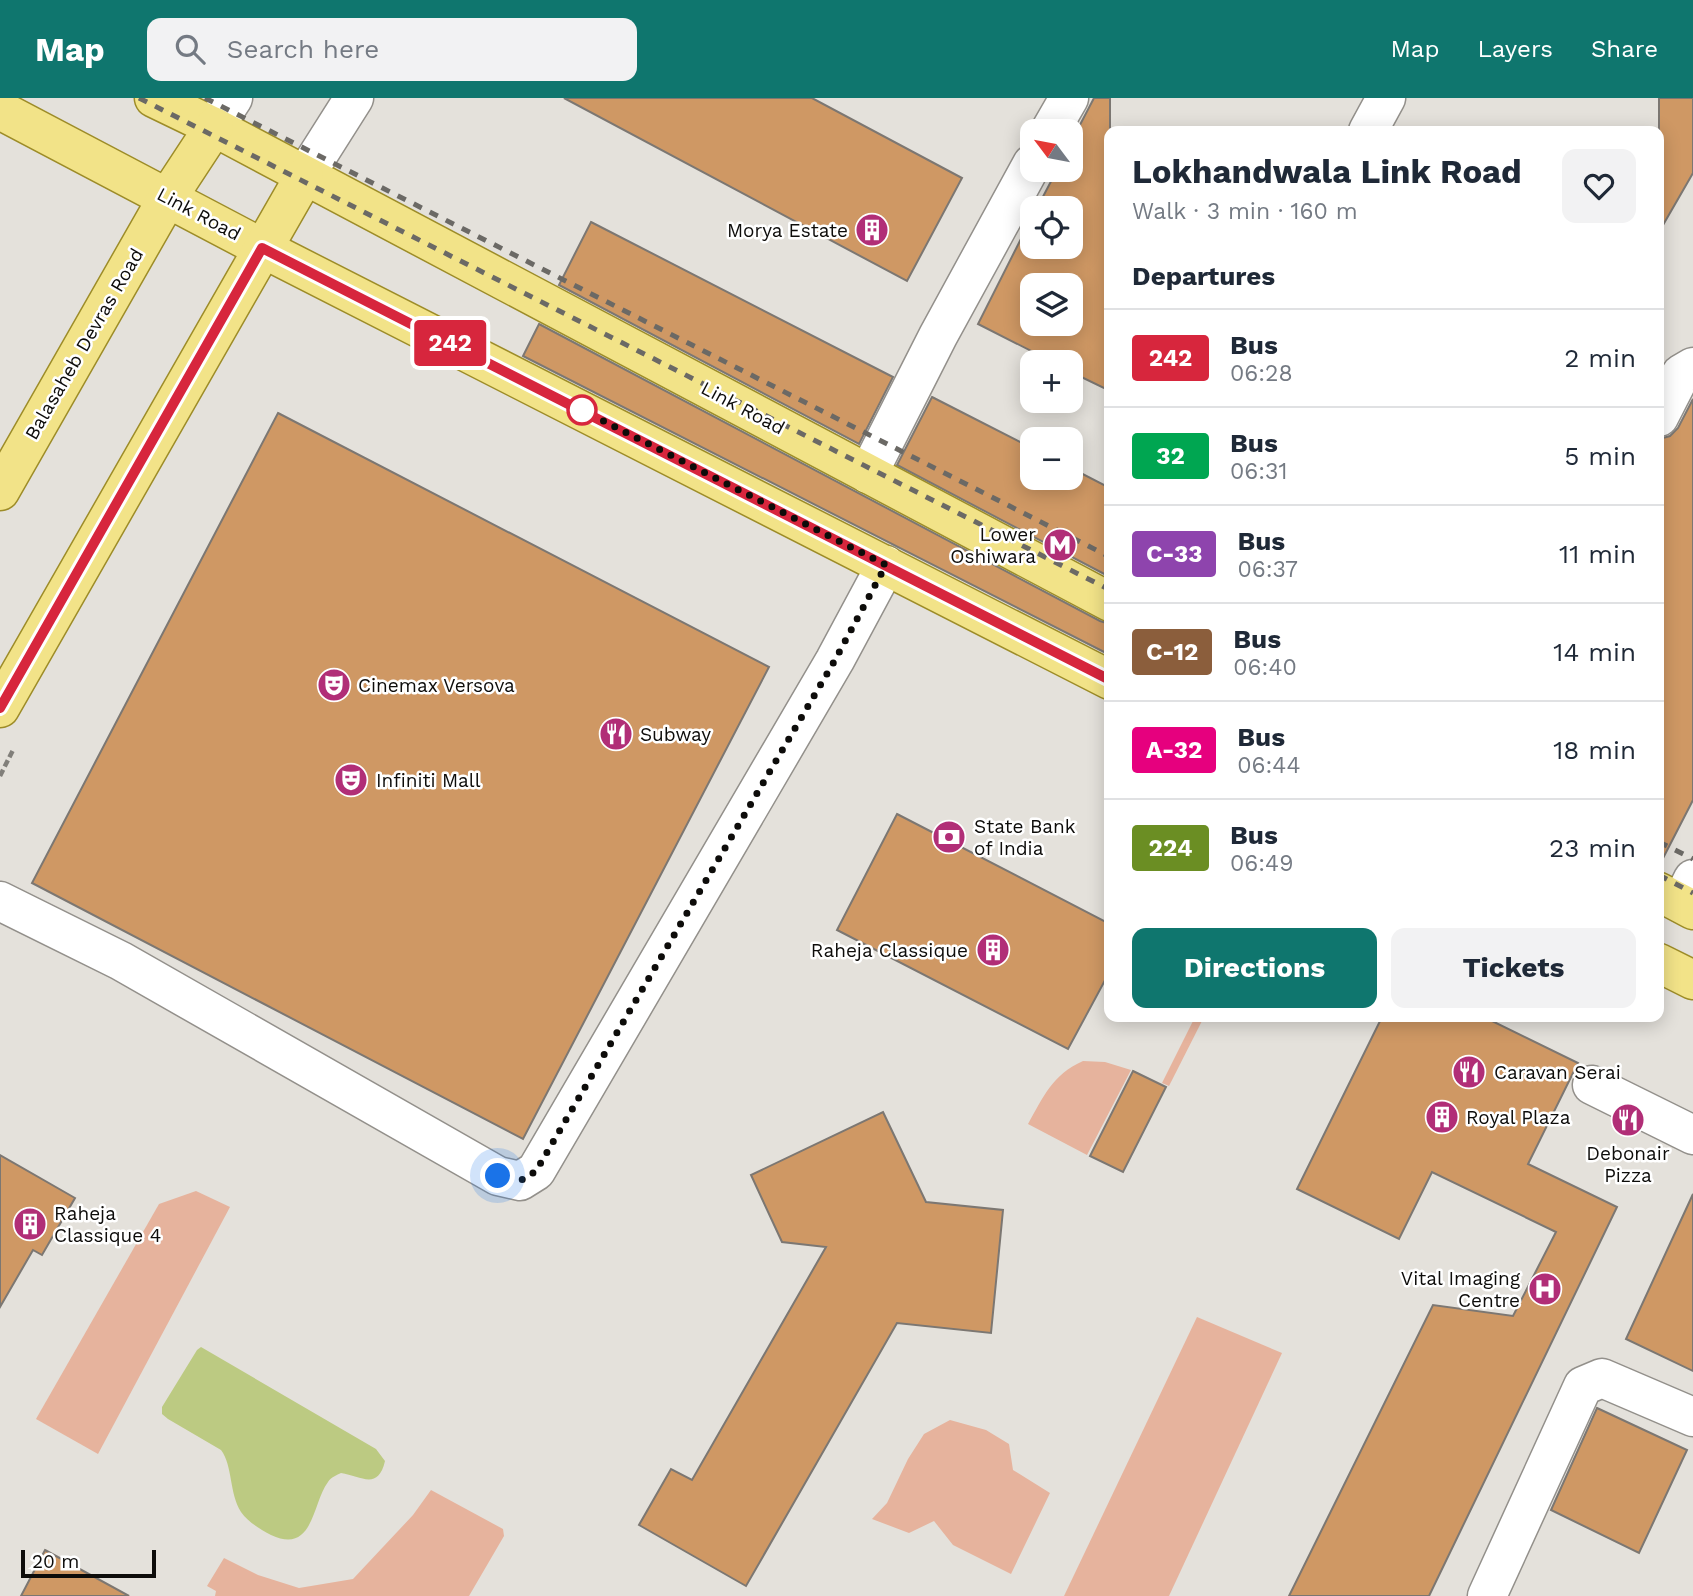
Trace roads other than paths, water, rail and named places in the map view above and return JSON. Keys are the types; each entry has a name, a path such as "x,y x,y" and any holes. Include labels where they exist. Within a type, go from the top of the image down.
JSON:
{"main road":[{"name":"Link Road","path":"154,98 224,113 304,177 1104,599"},
{"name":"Link Road","path":"0,110 262,248 1104,677"},
{"name":"Balasaheb Devras Road","path":"0,491 168,197 224,113"},
{"path":"0,708 304,177"},
{"path":"1664,966 1693,980"}],"street":[{"path":"304,177 354,98"},
{"path":"1057,119 1069,98"},
{"path":"1371,126 1386,98"},
{"path":"868,474 1022,182"},
{"path":"1664,407 1681,374 1693,367"},
{"path":"0,901 121,961 498,1176 520,1181 536,1171 830,669 886,565"},
{"path":"1592,1085 1693,1135"},
{"path":"1487,1596 1583,1387 1602,1378 1693,1418"}],"railway":[{"path":"139,98 1104,587"},
{"path":"205,98 1104,554"},
{"path":"1664,844 1693,859"},
{"path":"1664,878 1693,893"}],"place":[{"name":"Morya Estate","path":"872,230"},
{"name":"Lower Oshiwara","path":"1060,545"},
{"name":"Cinemax Versova","path":"334,685"},
{"name":"Subway","path":"616,734"},
{"name":"Infiniti Mall","path":"351,780"},
{"name":"State Bank of India","path":"949,837"},
{"name":"Raheja Classique","path":"993,950"},
{"name":"Caravan Serai","path":"1469,1072"},
{"name":"Royal Plaza","path":"1442,1117"},
{"name":"Debonair Pizza","path":"1628,1120"},
{"name":"Raheja Classique 4","path":"30,1224"},
{"name":"Vital Imaging Centre","path":"1545,1289"}]}
